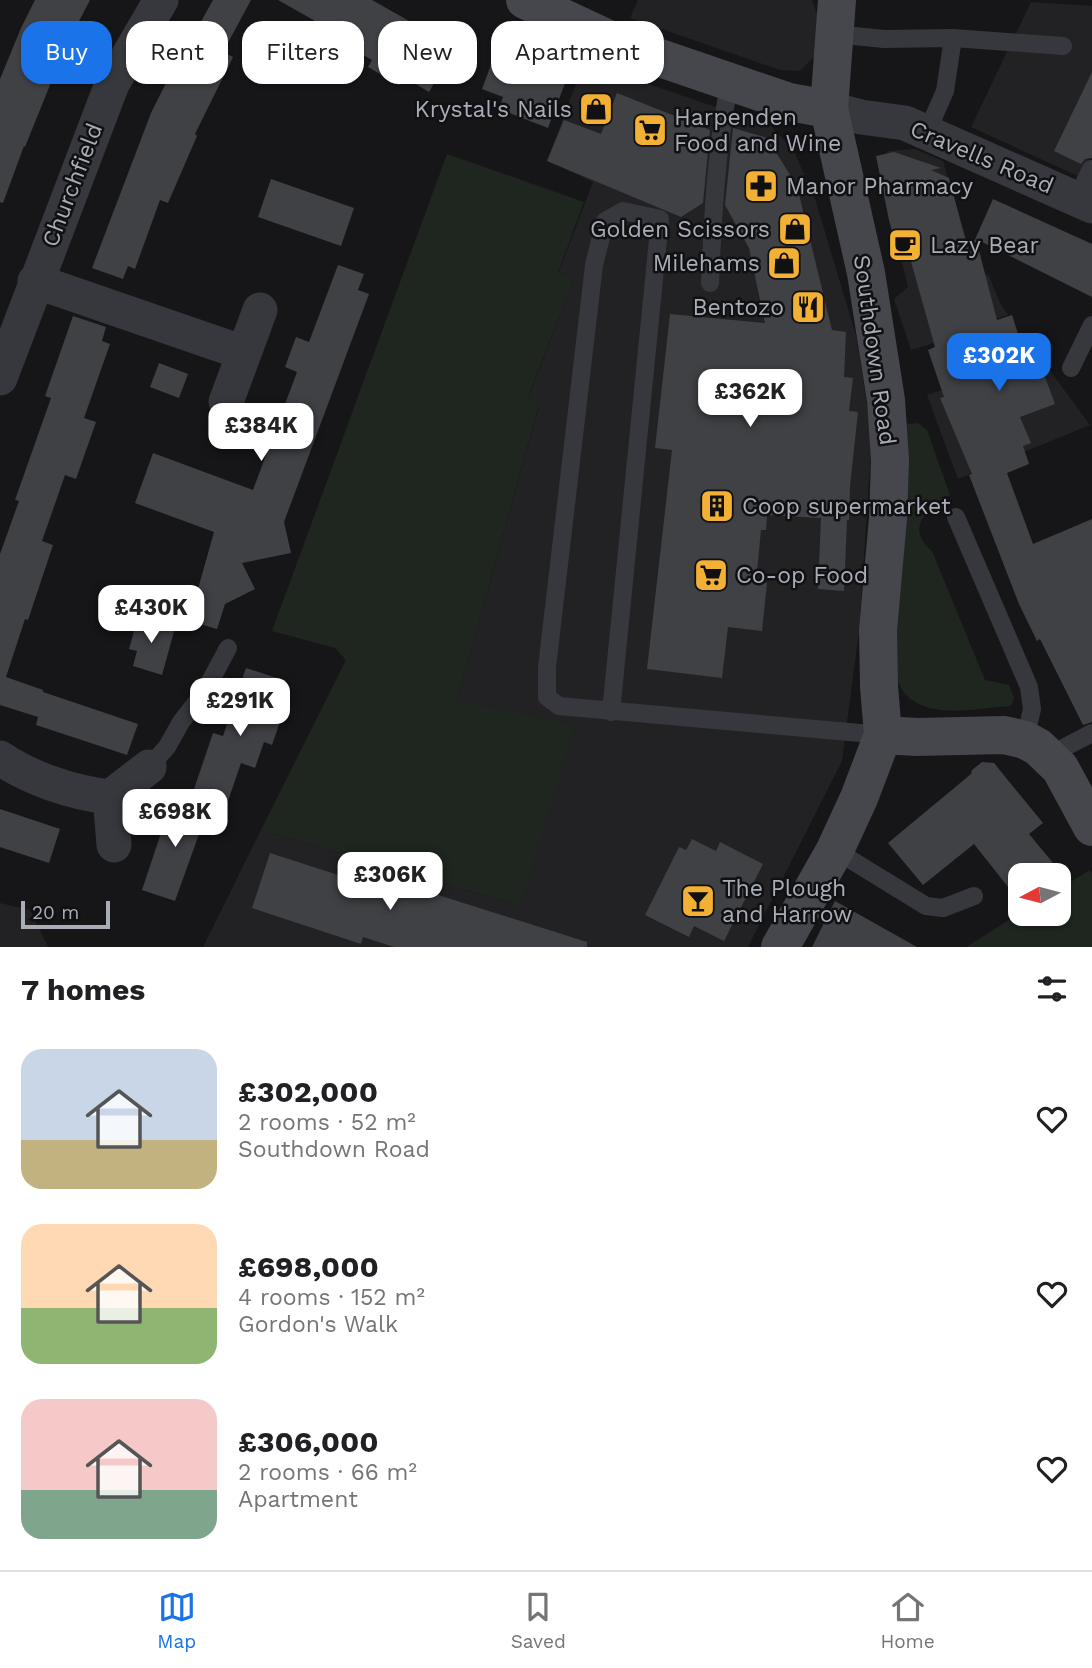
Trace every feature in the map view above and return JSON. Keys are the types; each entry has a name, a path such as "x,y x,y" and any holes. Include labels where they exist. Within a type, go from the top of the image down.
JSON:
{"street":[{"name":"Churchfield","path":"0,378 112,84 161,0"},
{"path":"525,0 619,44 789,102 828,109"},
{"name":"Southdown Road","path":"780,947 835,850 859,798 883,735 878,630 890,460 886,400 866,274 828,109 836,17"},
{"name":"Cravells Road","path":"828,109 905,123 1087,191"},
{"path":"35,281 244,353"},
{"path":"226,401 260,310"},
{"path":"883,735 1004,735 1037,748 1060,768 1092,827"},
{"path":"0,758 20,772 90,795 110,797 149,767"},
{"path":"110,797 114,845"}],"lane":[{"path":"836,17 884,38 953,38 1063,46"},
{"path":"927,132 945,91 953,38"},
{"path":"710,283 713,203 720,130 730,81"},
{"path":"611,712 660,219 623,211 605,221 594,265 547,667 547,697 559,706 611,712 883,735"},
{"path":"1071,368 1092,325"},
{"path":"956,517 1028,687 1037,748 1092,733"},
{"path":"149,767 167,747 181,722 205,691 228,648"},
{"path":"835,850 926,906 943,908 974,896"}],"shaded area":[{"path":"638,0 812,0 820,23 815,56 800,71 780,70 664,30 664,21 639,21 630,18"},
{"path":"1031,2 1092,6 1092,152 1080,177 971,127"},
{"path":"576,84 648,84 771,126 794,151 816,202 856,335 872,437 859,631 842,761 748,947 203,947 261,830 520,906 457,701 539,406 528,398 574,279 558,274 593,182 547,161"},
{"path":"915,149 943,161 975,268 989,276 1008,315 980,324 969,332 911,350 894,299 908,287 877,159 889,151"},
{"path":"447,154 584,202 558,273 574,279 528,397 539,405 457,701 575,725 520,906 261,830 346,660 335,648 272,631"},
{"path":"1040,357 1090,425 958,479 927,395"},
{"path":"918,423 927,430 950,495 927,512 922,519 920,535 932,551 985,680 1009,685 1014,698 1011,706 940,710 924,706 910,698 900,686 894,667 905,424"},
{"path":"1090,870 1092,874 1092,947 966,947 1008,921 1008,926 1071,926 1071,882"},
{"path":"0,903 30,910 48,947 0,947"}],"building":[{"path":"35,0 90,0 79,21 24,21"},
{"path":"213,0 251,0 228,43 228,21 201,21"},
{"path":"278,0 372,0 409,21 378,21 378,73 368,67 372,60 364,55 364,21 315,21"},
{"path":"21,28 21,84 50,84 3,203 0,202 0,79"},
{"path":"228,54 233,57 228,67"},
{"path":"491,65 491,84 565,84 548,128 499,109 503,97 482,89"},
{"path":"1092,72 1092,158 1085,159 1081,164 1054,151"},
{"path":"166,84 220,84 195,134 197,136 168,203 160,200 135,269 128,266 123,279 92,268 151,113"},
{"path":"416,84 434,84 429,92"},
{"path":"617,93 710,130 703,203 681,217 547,161 564,120 601,134"},
{"name":"Coop supermarket","path":"733,128 767,138 797,186 832,330 846,332 844,377 853,378 849,411 858,412 847,520 844,591 818,589 821,518 767,515 766,530 761,530 756,582 767,583 762,631 728,627 722,678 647,669 672,450 655,448 670,314 765,323 749,248 725,205"},
{"path":"894,152 941,168 931,170 949,178 969,253 993,199 1092,244 1092,297 976,239 997,320 1012,315 1027,362 1038,358 1055,404 1020,417 1031,443 1023,446 1029,464 1007,473 1033,544 1092,519 1092,722 1083,725 1040,639 1037,641 1019,604 969,475 972,474 940,398 944,397 928,350 935,347 910,258 900,260 876,156"},
{"path":"271,179 354,208 341,246 258,217"},
{"path":"338,265 364,274 358,290 369,294 284,522 291,553 242,563 255,589 225,604 217,629 189,621 214,532 135,503 153,453 253,490 297,372 285,367 296,337 309,342"},
{"path":"73,316 106,327 102,341 110,344 84,418 96,422 76,479 65,475 42,541 53,545 6,677 138,724 127,755 36,725 38,717 0,705 0,554 19,501 15,500 51,398 45,396"},
{"path":"159,363 188,374 179,398 150,387"},
{"path":"138,617 175,628 162,675 133,666 137,651 129,649"},
{"path":"246,668 280,679 269,708 283,713 272,745 264,742 255,768 241,763 226,807 192,795 213,733 223,736"},
{"path":"982,762 994,763 1043,823 1029,834 1053,863 1008,863 1008,887 974,844 923,885 888,843 971,774"},
{"path":"173,797 208,809 175,901 142,890"},
{"path":"0,809 60,829 49,863 0,847"},
{"name":"The Plough and Harrow","path":"692,839 716,851 720,842 763,864 724,941 694,926 689,937 645,915 679,847 686,850"},
{"path":"270,853 388,891 391,880 587,942 587,947 394,947 363,937 361,944 252,908"},
{"path":"835,901 917,947 812,947"}],"place":[{"name":"Krystal's Nails","path":"596,109"},
{"name":"Harpenden Food and Wine","path":"650,130"},
{"name":"Manor Pharmacy","path":"761,186"},
{"name":"Golden Scissors","path":"795,229"},
{"name":"Lazy Bear","path":"905,245"},
{"name":"Milehams","path":"784,263"},
{"name":"Bentozo","path":"808,307"},
{"name":"Coop supermarket","path":"717,506"},
{"name":"Co-op Food","path":"711,575"},
{"name":"The Plough and Harrow","path":"698,901"}]}
